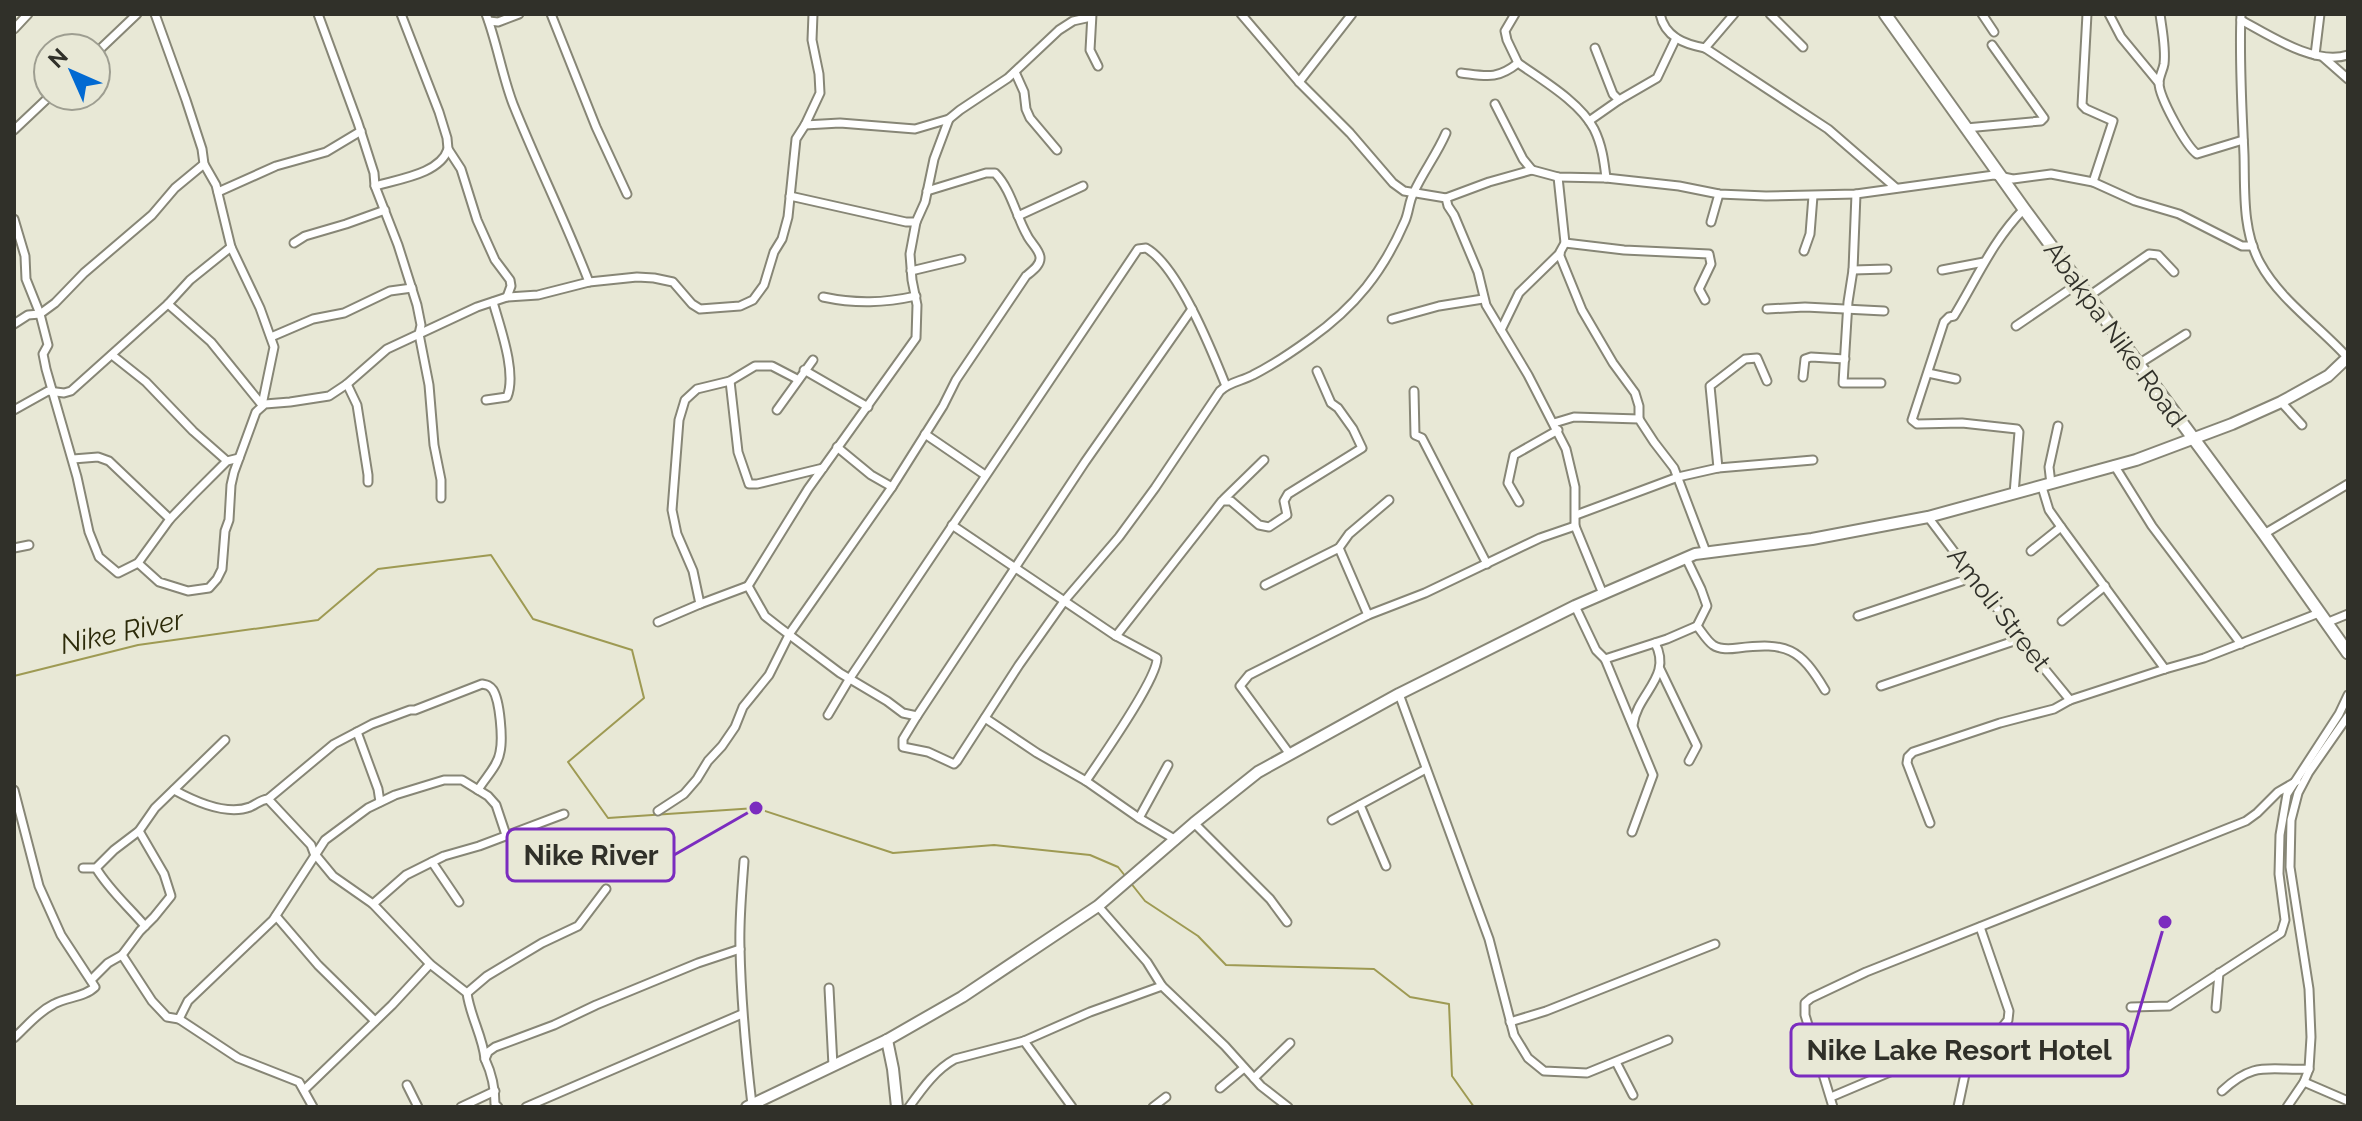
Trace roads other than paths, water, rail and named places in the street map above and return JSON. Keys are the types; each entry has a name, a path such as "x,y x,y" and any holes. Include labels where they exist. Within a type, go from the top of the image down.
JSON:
{"main road":[{"name":"Abakpa Nike Road","path":"1886,14 2024,209 2348,653"},
{"path":"749,1106 887,1040 962,997 1098,906 1194,823 1258,772 1289,753 1575,606 1706,552 1812,539 1928,517 2136,460 2281,402 2328,376 2348,357"},
{"path":"887,1040 897,1107"}],"street":[{"path":"14,29 28,14"},
{"path":"112,38 137,14"},
{"path":"138,563 159,582 188,591 209,588 217,579 222,569 231,485 253,419 262,405 274,347 260,308 231,247 218,192 204,164 202,149 155,14"},
{"path":"318,14 361,131 375,186 420,319 419,334 429,385 441,498"},
{"path":"375,186 434,167 444,159 448,149 439,112 401,14"},
{"path":"487,18 495,23 519,14"},
{"path":"551,14 596,127 627,194"},
{"path":"262,405 329,396 387,349 472,309 507,297 538,295 589,282 654,278 673,282 700,309 740,306 753,300 764,285 774,252 782,239 796,139 820,93 812,40 813,14"},
{"path":"1241,14 1299,82 1404,191 1446,198 1532,170 1558,177 1606,178 1719,194 1813,196 1856,194 1994,175 2013,179 2051,174 2093,182 2135,201 2179,214 2242,246 2253,246"},
{"path":"1299,82 1352,14"},
{"path":"1515,14 1505,31 1518,63 1560,93 1589,121 1603,154 1606,178"},
{"path":"1660,14 1666,31 1692,46 1705,48 1767,87 1828,129 1896,188"},
{"path":"1705,48 1734,14"},
{"path":"1770,14 1803,47"},
{"path":"1982,14 1994,32"},
{"path":"2087,14 2082,105 2113,121 2093,182"},
{"path":"2109,14 2127,45 2159,83 2168,107 2193,152 2203,153 2243,140"},
{"path":"2159,83 2165,61 2160,14"},
{"path":"2319,56 2320,14"},
{"path":"805,125 840,123 915,129 949,119 1015,72 1059,30 1091,15 1090,50 1098,66"},
{"path":"2348,55 2338,58 2319,56 2290,47 2241,17 2239,56 2246,212 2253,246 2259,262 2274,284 2348,357"},
{"path":"487,18 511,99 544,181 571,233 589,282"},
{"path":"1589,121 1657,78 1676,38"},
{"path":"1966,128 2041,121 2044,118 1992,45"},
{"path":"1595,48 1613,94 1619,100"},
{"path":"2319,56 2348,79"},
{"path":"1461,73 1490,76 1508,71 1518,63"},
{"path":"1015,72 1030,118 1057,150"},
{"path":"1495,104 1523,159 1532,170"},
{"path":"14,130 33,112"},
{"path":"658,622 748,586 837,447 916,338 916,296 910,248 934,159 949,119"},
{"path":"218,192 276,166 326,152 361,131"},
{"path":"1192,309 1085,462 917,716 903,739 903,747 928,752 954,764 1065,600 1119,537 1226,386 1299,348 1355,303 1372,282 1406,220 1413,193 1446,133"},
{"path":"448,149 461,169 477,220 491,250 510,280 507,297"},
{"path":"14,324 28,315 40,314 55,303 204,164"},
{"path":"658,811 684,794 722,746 735,727 743,707 769,675 790,633 892,487 956,380 1026,276 1039,264 1039,252 1027,236 998,175 991,172 927,191"},
{"path":"1501,330 1519,293 1560,253 1565,243 1558,177"},
{"path":"1018,216 1083,186"},
{"path":"1711,222 1719,194"},
{"path":"1856,194 1843,383 1881,383"},
{"path":"790,196 916,222"},
{"path":"1804,251 1810,234 1813,196"},
{"path":"1446,198 1478,272 1483,299 1556,426 1572,469 1575,526 1603,594"},
{"path":"2014,494 2017,429 1962,423 1913,423 1944,322 1954,316 1984,262 2024,209"},
{"path":"294,243 305,236 385,210"},
{"path":"14,219 17,242 25,256 26,279 48,345 43,354 73,459 89,532 99,557 118,573 138,563 170,519 227,461 239,458"},
{"path":"1565,243 1624,250 1709,254 1711,264 1699,289 1705,300"},
{"path":"14,410 48,391 71,391 168,304 190,280 231,247"},
{"path":"828,715 1138,249 1146,248 1156,254 1192,309 1226,386"},
{"path":"1560,253 1582,310 1635,393 1639,419 1674,468 1706,552"},
{"path":"2089,296 2149,254 2158,255 2174,272"},
{"path":"911,271 961,259"},
{"path":"1942,270 1984,262"},
{"path":"1853,270 1887,269"},
{"path":"2016,326 2079,283"},
{"path":"271,337 313,319 344,313 390,291 412,288"},
{"path":"823,297 854,303 886,303 916,296"},
{"path":"1392,319 1439,306 1483,299"},
{"path":"486,400 507,397 510,390 504,344 493,302"},
{"path":"168,304 211,342 262,405"},
{"path":"1767,309 1805,307 1884,311"},
{"path":"2137,365 2186,334"},
{"path":"112,355 146,382 227,461"},
{"path":"1718,468 1710,386 1745,359 1752,358 1757,358 1767,381"},
{"path":"1803,377 1805,359 1845,359"},
{"path":"777,410 813,360"},
{"path":"700,604 693,571 677,534 672,510 679,420 685,400 697,389 730,381 755,366 772,366 797,379"},
{"path":"804,370 868,407"},
{"path":"1222,501 1231,501 1259,525 1269,527 1287,515 1284,501 1288,494 1362,448 1353,429 1331,403 1317,371"},
{"path":"1928,373 1956,379"},
{"path":"730,381 738,452 749,484 823,468"},
{"path":"347,384 357,405 368,482"},
{"path":"1414,391 1415,435 1422,438 1487,564"},
{"path":"2281,402 2302,425"},
{"path":"1519,502 1508,483 1514,455 1574,417 1639,419"},
{"path":"2058,426 2049,467 2049,510 2165,669"},
{"path":"925,434 985,475"},
{"path":"837,447 871,475 892,487"},
{"path":"73,459 98,457 109,461 170,519"},
{"path":"1116,636 1222,501 1264,460"},
{"path":"1576,515 1678,477 1718,468 1813,460"},
{"path":"2114,465 2152,526 2241,644"},
{"path":"2264,534 2348,484"},
{"path":"1265,585 1339,548 1349,534 1389,500"},
{"name":"Amoli Street","path":"1928,517 2070,700"},
{"path":"952,525 1116,636 1155,657 1158,662 1123,727 1086,781"},
{"path":"1289,753 1240,686 1249,675 1368,615 1425,593 1540,538 1575,526"},
{"path":"2031,551 2061,527"},
{"path":"14,548 29,545"},
{"path":"1339,548 1368,615"},
{"path":"1605,659 1697,626 1707,606 1686,558"},
{"path":"1858,616 1974,577"},
{"path":"748,586 765,616 840,673 903,713 917,716"},
{"path":"2062,621 2105,586"},
{"path":"1575,606 1596,650 1605,659 1653,775 1632,832"},
{"path":"1930,823 1907,763 1913,752 2054,709 2070,700 2204,658 2321,616 2348,614"},
{"path":"1697,626 1714,646 1721,648 1756,646 1790,650 1811,666 1825,690"},
{"path":"1881,686 2020,639"},
{"path":"1633,727 1635,714 1660,669 1661,657 1655,643"},
{"path":"1660,669 1697,746 1689,761"},
{"path":"174,790 195,801 226,808 249,807 259,800 268,799 334,744 372,724 482,684 493,690 499,712 500,754 478,790"},
{"path":"1399,694 1489,939 1510,1022 1519,1046 1532,1063 1544,1071 1587,1073 1668,1040"},
{"path":"2131,1007 2169,1006 2279,935 2285,920 2279,874 2281,825 2287,794 2348,695"},
{"path":"2287,1107 2309,1069 2311,1037 2309,989 2290,867 2291,820 2298,793 2309,772 2348,716"},
{"path":"985,718 1176,840"},
{"path":"357,732 380,802"},
{"path":"83,868 96,868 139,831 155,808 225,740"},
{"path":"1139,818 1168,765"},
{"path":"1332,820 1426,769"},
{"path":"179,1019 188,1001 276,916 325,840 368,808 395,795 444,780 462,780 488,796 496,805 506,835"},
{"path":"1833,1107 1805,1015 1805,1003 1866,972 2246,821 2278,792 2297,781"},
{"path":"14,790 39,886 61,935 95,987 42,1011 14,1038"},
{"path":"268,799 311,845 333,876 373,904 430,964 467,993 470,1012 491,1070 498,1107"},
{"path":"1360,805 1386,866"},
{"path":"373,904 406,875 432,862 564,814"},
{"path":"1194,823 1270,899 1287,922"},
{"path":"91,980 108,963 122,955 171,896 164,874 139,831"},
{"path":"744,861 740,949 749,1106"},
{"path":"432,862 459,902"},
{"path":"96,868 145,926"},
{"path":"467,993 487,976 578,926 606,889"},
{"path":"1098,906 1147,962 1162,986 1254,1078 1288,1107"},
{"path":"276,916 318,965 375,1021"},
{"path":"1831,1097 2000,1030 2008,1020 2009,1011 1980,927"},
{"path":"1510,1022 1546,1011 1715,944"},
{"path":"485,1059 495,1047 698,963 740,949"},
{"path":"122,955 152,1001 167,1017 179,1019 238,1058 299,1082 313,1107"},
{"path":"304,1090 430,964"},
{"path":"2216,1008 2219,973"},
{"path":"909,1107 945,1065 955,1059 1024,1041 1090,1012 1162,986"},
{"path":"829,988 833,1066"},
{"path":"526,1107 742,1014"},
{"path":"1024,1041 1072,1107"},
{"path":"1958,1107 1972,1041"},
{"path":"1254,1078 1290,1043"},
{"path":"1616,1062 1633,1095"},
{"path":"1220,1088 1244,1068"},
{"path":"2222,1091 2252,1069 2309,1069"},
{"path":"2304,1082 2348,1101"},
{"path":"407,1085 418,1107"},
{"path":"461,1107 495,1091"},
{"path":"1153,1107 1166,1097"}],"waterway":[{"name":"Nike River","path":"14,676 138,645 318,620 378,569 491,555 533,619 632,650 644,698 568,762 608,818 756,808 893,853 994,845 1090,855 1118,867 1126,877"},
{"name":"Nike River","path":"1130,882 1145,901 1198,936 1226,965 1374,969 1410,997 1449,1004 1452,1076 1474,1107"}],"place":[{"name":"Nike River","path":"756,808"},
{"name":"Nike Lake Resort Hotel","path":"2165,922"}]}
